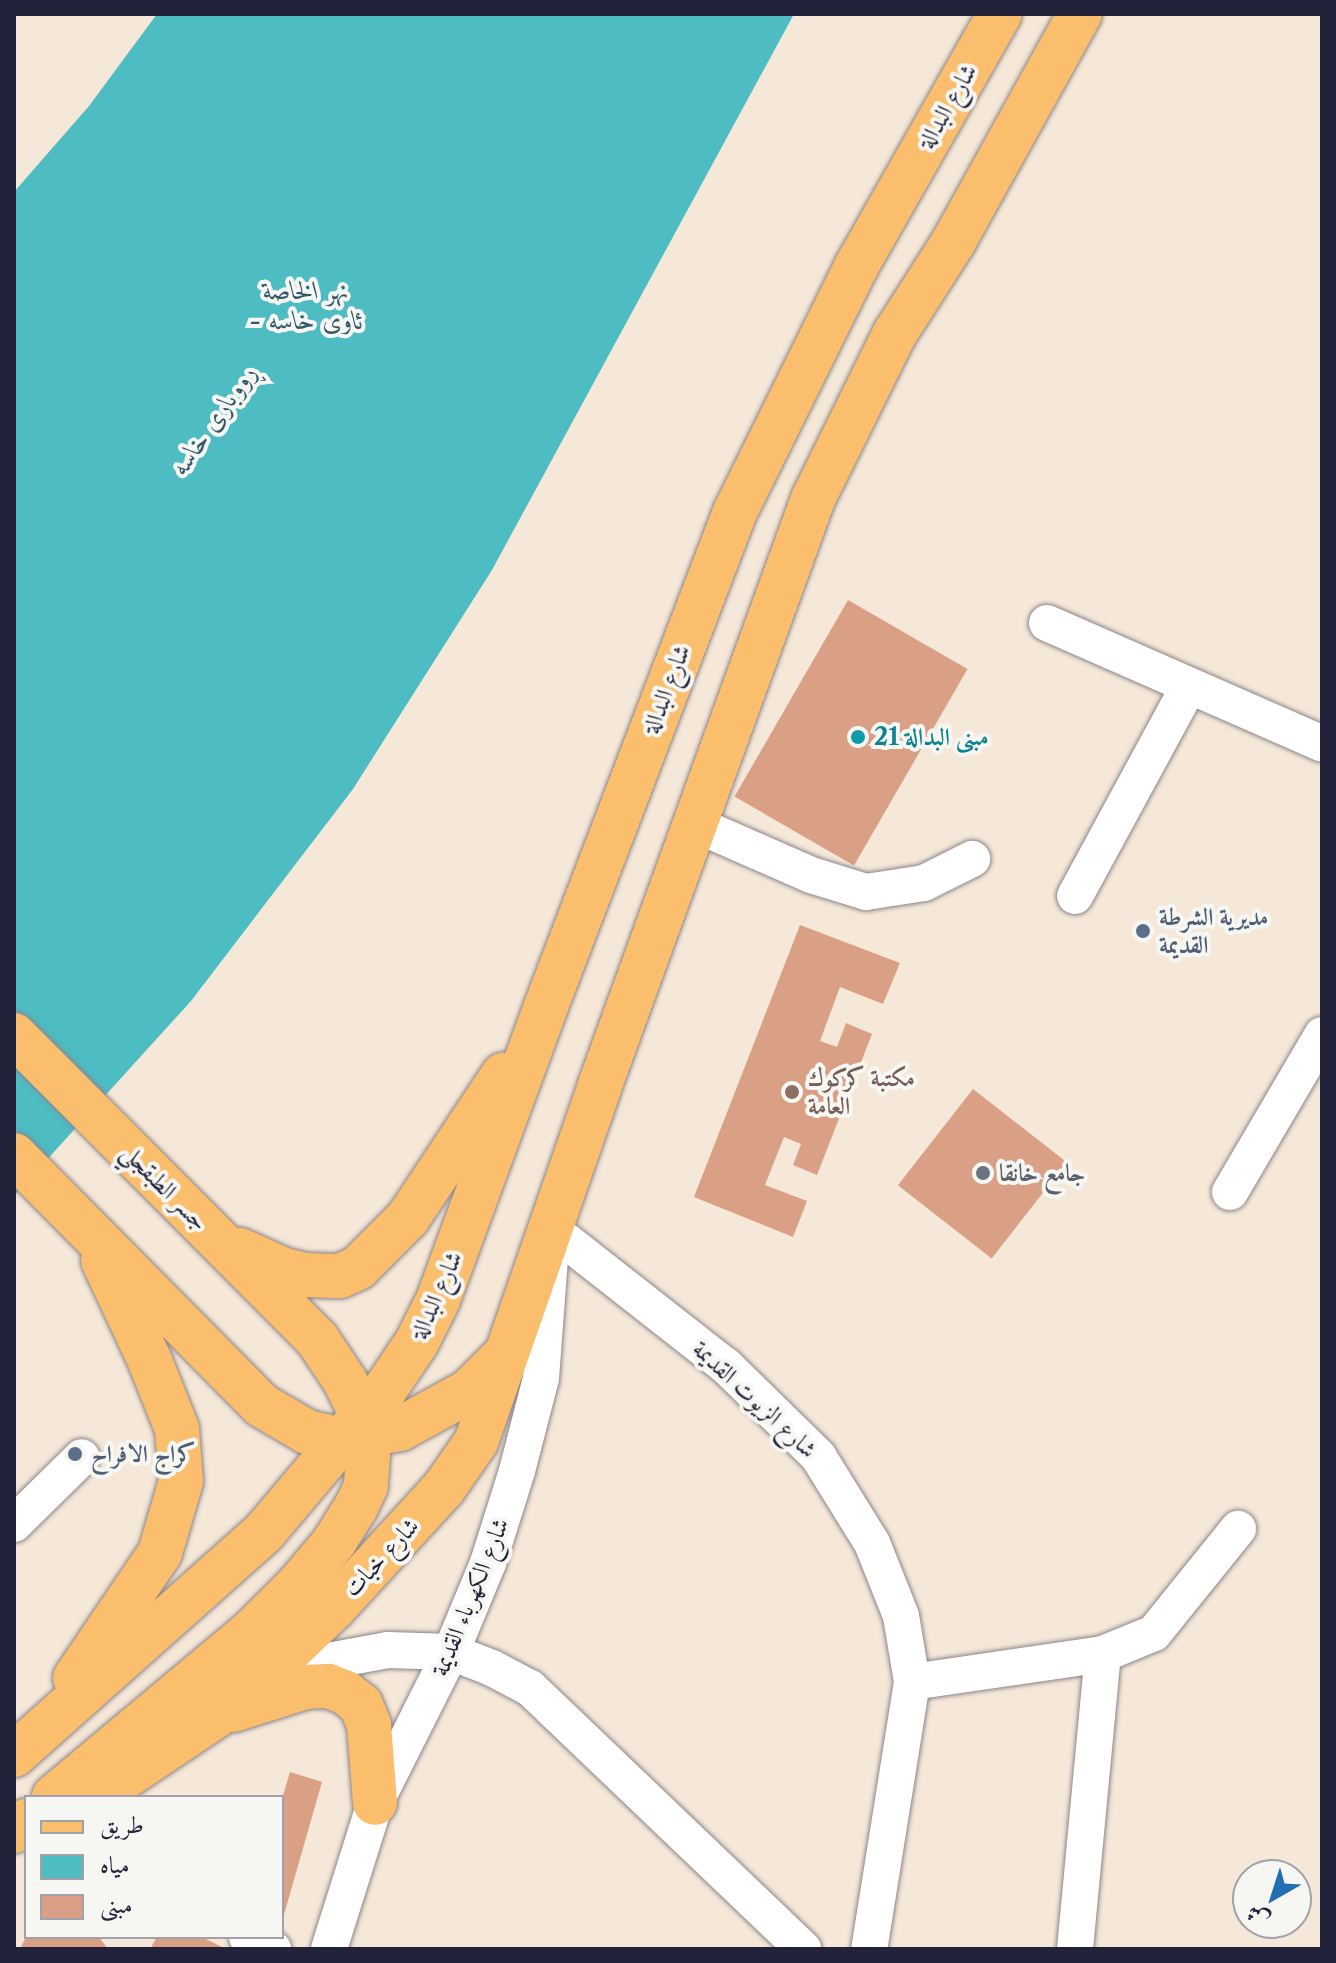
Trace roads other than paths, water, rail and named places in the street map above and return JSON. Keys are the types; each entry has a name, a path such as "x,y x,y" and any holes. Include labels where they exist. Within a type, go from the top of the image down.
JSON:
{"main road":[{"name":"شارع البدالة","path":"364,1421 417,1342 438,1300 545,1009 735,512 856,267 1000,14"},
{"path":"551,1229 599,1088 813,499 894,335 954,241 1080,14"},
{"path":"220,1240 284,1270 306,1275 340,1276 358,1268 408,1218 545,1009"},
{"name":"جسر الطبقجلي","path":"14,1035 317,1339 345,1381 364,1421"},
{"path":"14,1155 261,1405 307,1432 364,1421 400,1429 429,1416 469,1391 503,1357"},
{"path":"23,1748 153,1565 170,1530 181,1481 177,1429 150,1361 83,1225"},
{"name":"شارع خبات","path":"98,1795 216,1716 334,1608 444,1488 476,1442 503,1357 551,1229"},
{"path":"23,1748 265,1531 364,1421"},
{"path":"56,1795 251,1632 299,1584 335,1541 366,1486 364,1421"},
{"path":"216,1716 306,1687 328,1686 346,1693 361,1705 369,1725 375,1803"}],"street":[{"path":"1047,623 1322,744"},
{"path":"1075,896 1189,686"},
{"path":"697,825 811,875 866,892 924,883 972,859"},
{"path":"1230,1192 1322,1035"},
{"name":"شارع الكهرباء القديمة","path":"329,1949 375,1803 451,1652 488,1563 517,1471 541,1378 551,1229"},
{"name":"شارع الزيوت القديمة","path":"551,1229 726,1366 818,1456 872,1543 901,1616 912,1682 869,1949"},
{"path":"14,1524 82,1457"},
{"path":"912,1682 1103,1654 1154,1633 1238,1529"},
{"path":"216,1716 323,1662 388,1650 451,1652 530,1688 803,1949"},
{"path":"1075,1949 1103,1654"},
{"path":"251,1939 273,1949"}],"water":[{"name":"نهر الخاصة - ئاوی خاسە","path":"157,14 794,14 492,570 353,789 191,1001 14,1196 14,192 89,106"}],"place":[{"name":"مبنى البدالة 21","path":"858,737"},
{"name":"مديرية الشرطة القديمة","path":"1143,931"},
{"name":"مكتبة كركوك العامة","path":"792,1092"},
{"name":"جامع خانقا","path":"983,1173"},
{"name":"كراج الافراح","path":"75,1454"}],"water label":[{"name":"ڕووباری خاسە","path":"214,420"}]}
